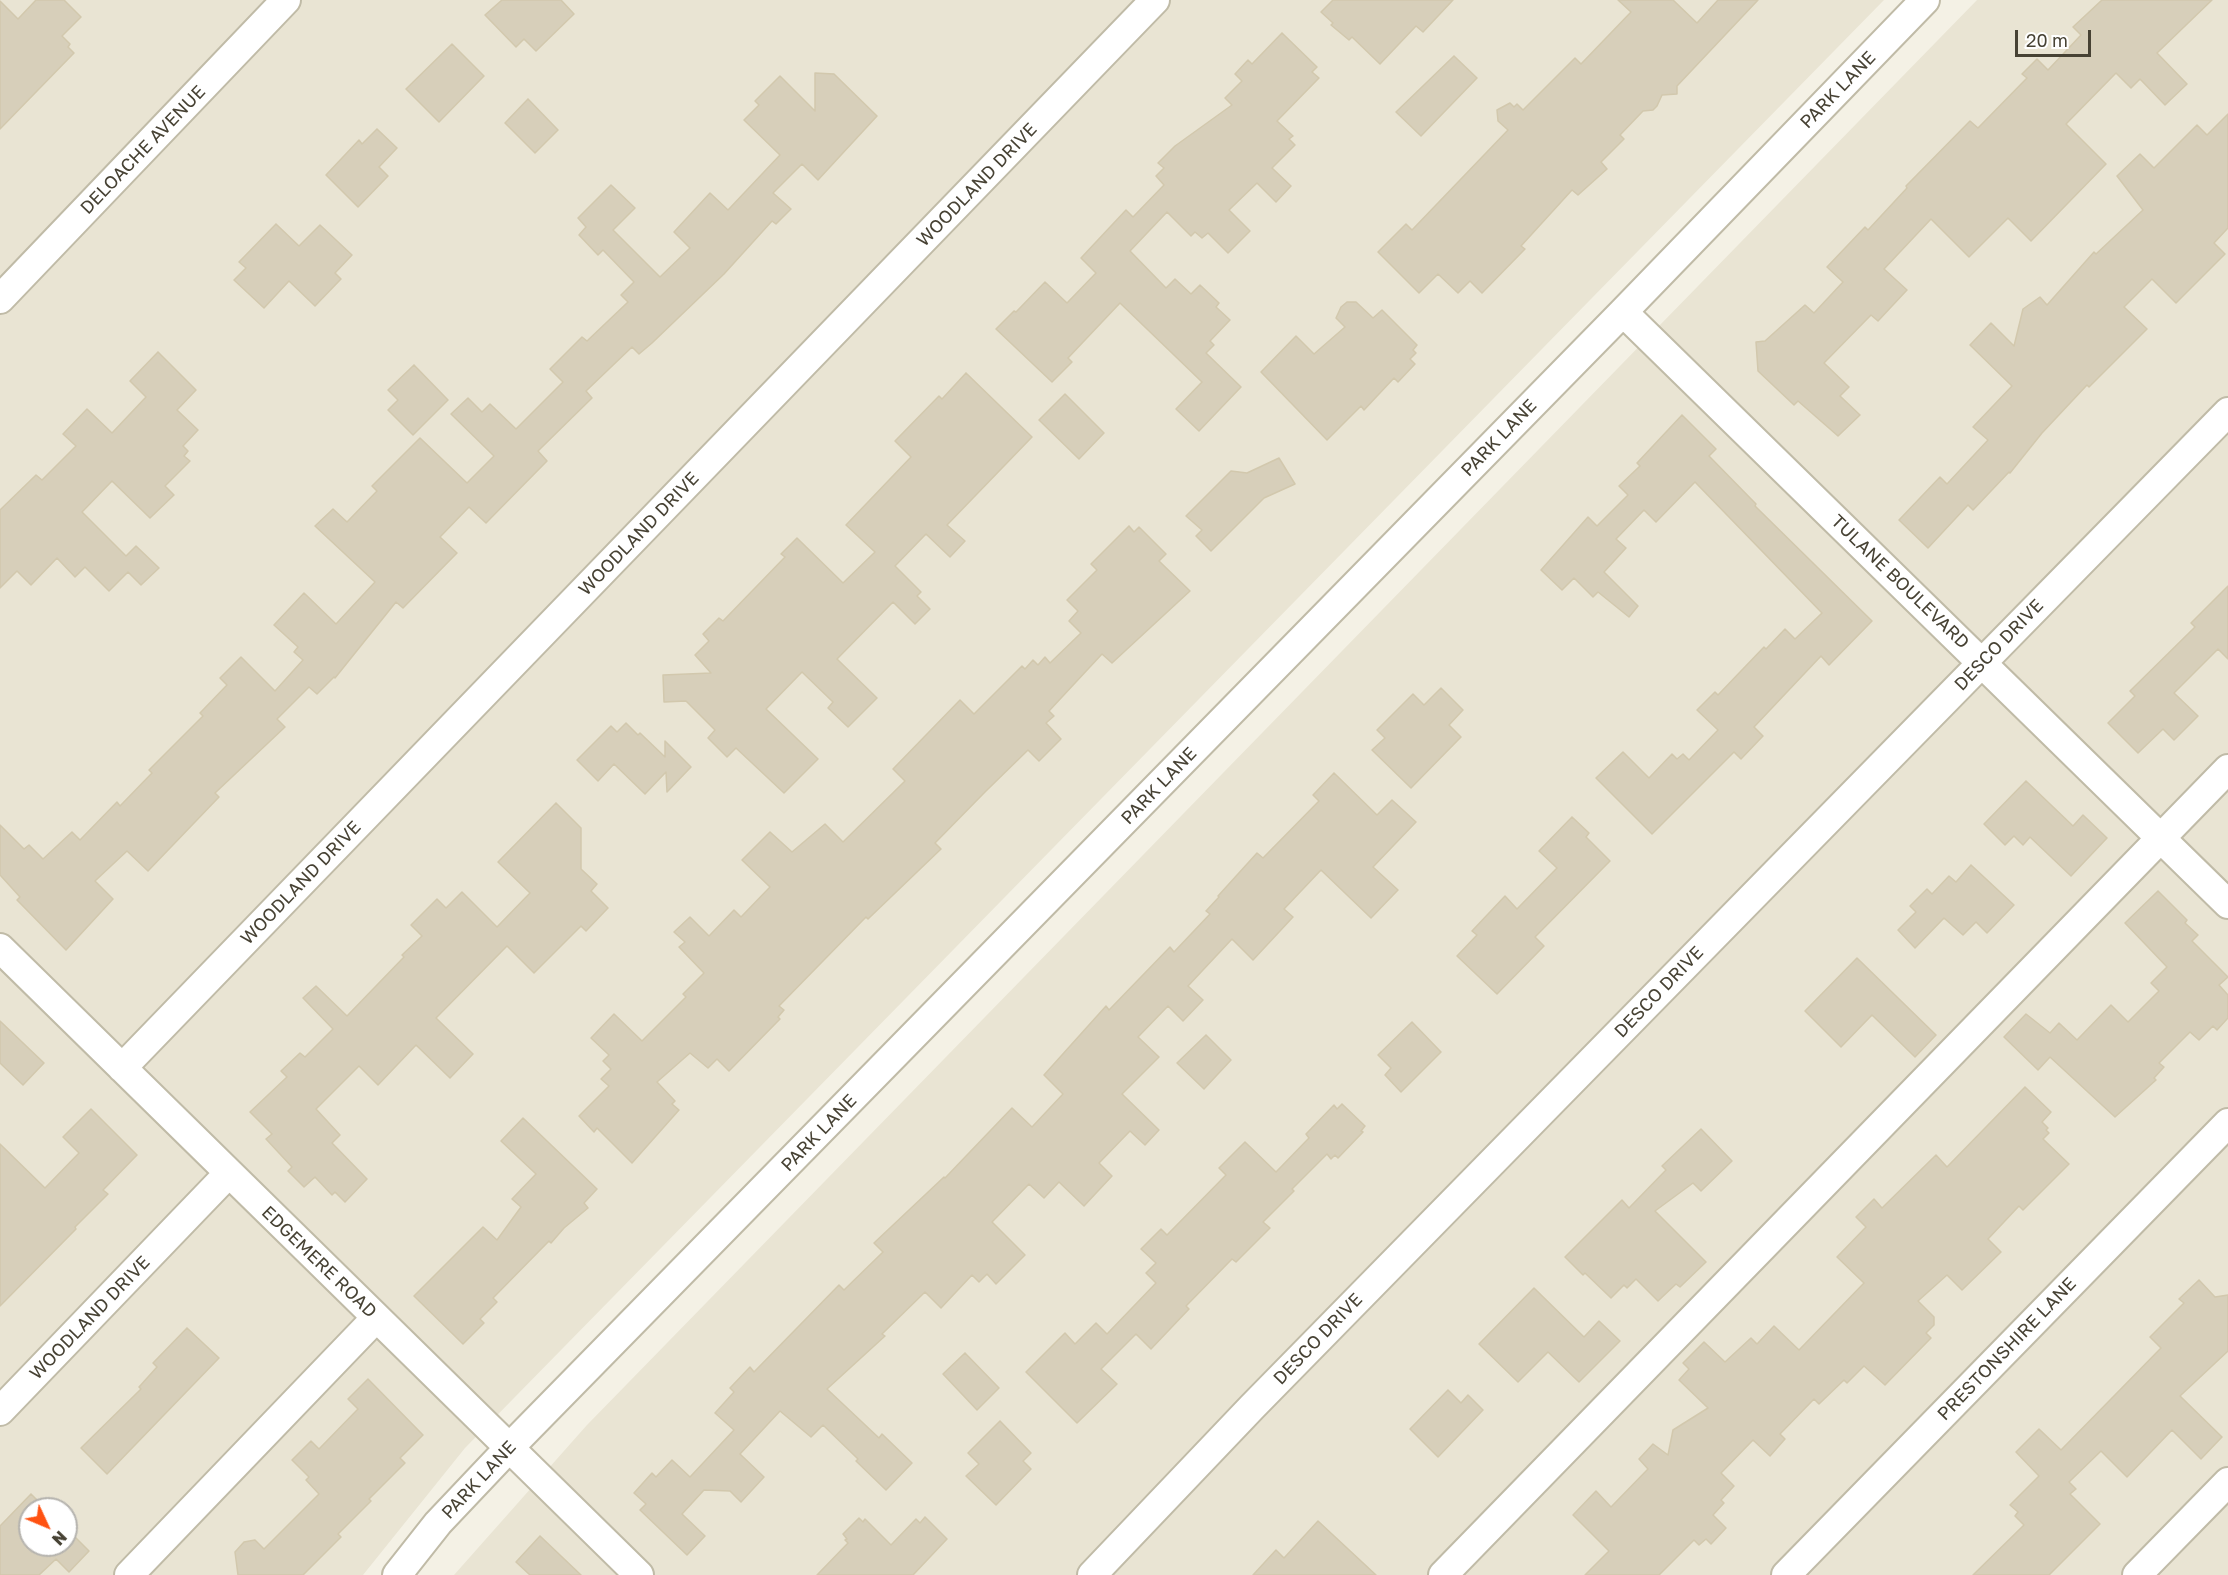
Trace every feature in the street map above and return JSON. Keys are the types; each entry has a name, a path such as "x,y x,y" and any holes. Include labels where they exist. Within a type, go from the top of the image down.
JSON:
{"street":[{"name":"DELOACHE AVENUE","path":"0,299 286,0"},
{"name":"WOODLAND DRIVE","path":"122,1068 1155,0"},
{"name":"PARK LANE","path":"397,1575 438,1523 509,1448 1623,312 1925,0"},
{"name":"TULANE BOULEVARD","path":"1623,312 2228,904"},
{"name":"DESCO DRIVE","path":"1092,1575 1252,1407 2228,412"},
{"path":"1443,1575 2228,769"},
{"name":"EDGEMERE ROAD","path":"0,948 639,1575"},
{"name":"PRESTONSHIRE LANE","path":"1786,1575 2228,1123"},
{"name":"WOODLAND DRIVE","path":"0,1411 229,1173"},
{"path":"129,1575 376,1318"},
{"path":"2137,1575 2228,1482"}],"shaded area":[{"path":"0,0 1884,0 465,1448 363,1575 0,1575"},
{"path":"1977,0 2228,0 2228,1575 454,1575 587,1425"}],"building":[{"path":"36,0 64,0 81,17 62,36 70,44 68,47 74,53 0,129 0,1 18,19"},
{"path":"502,0 561,0 574,14 536,51 524,39 516,47 485,15"},
{"path":"1333,0 1453,0 1423,32 1416,26 1380,64 1352,37 1349,40 1331,25 1333,23 1321,12"},
{"path":"1618,0 1673,0 1697,23 1718,0 1758,0 1677,86 1677,94 1662,95 1653,110 1643,111 1620,135 1624,139 1601,162 1607,169 1578,195 1572,190 1521,246 1525,249 1482,293 1470,281 1458,293 1438,274 1419,293 1378,252 1406,224 1412,230 1508,130 1498,121 1497,110 1510,103 1514,107 1517,104 1523,110 1575,58 1581,64 1631,12"},
{"path":"2102,0 2212,0 2157,53 2187,84 2165,105 2140,79 2131,88 2116,73 2066,124 2106,164 2031,241 2008,218 1969,257 1931,219 1884,269 1907,290 1878,321 1871,315 1824,363 1849,387 1840,396 1860,415 1838,436 1798,401 1794,405 1758,371 1756,342 1765,341 1805,305 1814,313 1843,282 1827,267 1865,227 1868,230 1907,188 1906,186 1970,121 1978,128 2027,78 2022,74 2037,59 2048,70 2081,35 2073,27"},
{"path":"1282,33 1317,67 1312,72 1319,78 1277,121 1293,136 1289,139 1295,145 1272,168 1291,186 1276,202 1257,183 1229,210 1250,231 1228,253 1208,233 1202,238 1195,232 1191,236 1167,212 1130,251 1166,288 1175,279 1191,294 1200,285 1219,303 1216,307 1230,320 1210,341 1214,345 1206,353 1241,387 1199,431 1176,409 1202,382 1120,303 1068,358 1072,362 1052,382 996,329 1045,282 1067,303 1096,273 1081,258 1126,210 1133,217 1164,185 1156,176 1164,168 1158,163 1175,146 1232,105 1225,98 1242,81 1235,74 1248,60 1252,64"},
{"path":"452,44 484,76 439,122 406,89"},
{"path":"1454,56 1477,78 1421,136 1396,112"},
{"path":"815,73 834,74 877,116 818,180 802,164 773,193 791,209 776,224 772,221 724,274 652,343 639,354 632,347 586,391 592,398 538,451 547,461 486,523 469,507 440,537 457,553 403,608 396,602 335,678 317,694 309,687 277,719 285,727 215,793 219,797 148,871 127,851 95,881 113,899 66,950 17,900 20,897 0,875 0,825 24,849 29,845 43,859 72,832 80,840 117,802 120,806 152,773 149,770 203,716 200,713 227,685 220,678 241,657 275,691 303,660 294,652 298,647 274,625 304,593 336,624 375,582 315,526 333,509 347,522 377,491 372,486 420,438 467,483 494,456 451,414 468,398 482,412 490,404 516,429 563,382 550,369 582,337 587,341 628,302 621,295 634,282 603,250 598,255 579,235 586,227 578,218 611,185 635,208 613,230 660,277 690,248 674,232 710,193 728,210 780,155 744,120 759,105 755,101 780,76 815,111"},
{"path":"528,99 558,130 535,153 505,123"},
{"path":"2228,114 2228,228 2214,243 2225,254 2176,303 2152,279 2124,307 2147,329 2089,387 2087,385 2042,433 2010,473 1973,510 1968,505 1928,548 1899,520 1940,477 1947,484 1988,440 1973,427 2012,386 1970,345 1991,323 2014,346 2023,309 2040,297 2047,305 2094,252 2096,254 2143,210 2117,176 2140,154 2154,168 2197,125 2207,135"},
{"path":"377,129 397,148 379,167 388,176 358,207 326,175 359,140 362,144"},
{"path":"276,224 299,246 320,225 352,255 335,273 341,279 315,306 289,281 264,308 234,280 246,268 239,262"},
{"path":"1347,302 1356,302 1373,318 1382,310 1417,345 1413,350 1416,353 1410,359 1415,364 1398,382 1394,378 1364,410 1361,406 1327,440 1261,372 1296,336 1314,354 1345,327 1336,318 1341,307"},
{"path":"158,352 196,390 177,410 198,430 183,446 188,451 184,456 190,461 165,486 174,495 150,518 112,481 82,512 126,556 136,546 159,568 141,585 128,572 109,591 85,567 75,577 57,558 31,585 17,571 0,588 0,510 36,475 42,480 76,446 63,434 87,409 112,433 146,397 130,381"},
{"path":"414,365 448,400 413,435 388,410 398,400 388,390"},
{"path":"966,373 1032,437 947,525 965,541 950,557 926,534 895,566 921,592 917,596 930,609 915,624 893,602 837,659 877,698 848,727 828,708 833,702 802,672 766,709 818,759 784,793 736,748 727,757 708,738 715,730 686,701 664,702 663,675 711,673 695,655 709,641 703,634 719,618 723,621 785,557 781,554 797,538 843,583 875,552 846,525 911,457 895,441 939,396 942,399"},
{"path":"1065,394 1104,433 1079,459 1039,420"},
{"path":"1682,415 1716,449 1709,456 1756,504 1755,506 1872,621 1829,665 1821,656 1754,727 1763,736 1741,759 1734,752 1652,834 1596,778 1623,752 1649,778 1672,754 1677,759 1683,754 1689,760 1718,730 1697,710 1715,692 1718,695 1764,647 1766,649 1785,629 1795,639 1822,613 1695,482 1656,522 1644,510 1616,539 1626,548 1604,572 1638,606 1629,617 1598,592 1593,597 1574,578 1562,590 1541,570 1588,517 1597,526 1628,495 1619,486 1640,466 1637,463"},
{"path":"1279,458 1295,484 1264,498 1211,551 1196,536 1202,530 1186,516 1231,471 1247,473"},
{"path":"1129,526 1134,532 1139,527 1166,554 1159,561 1190,591 1112,663 1102,654 1049,711 1054,716 1046,723 1061,739 1039,761 1028,750 986,791 935,843 941,849 868,919 866,917 779,1006 784,1010 778,1017 780,1019 729,1071 717,1059 708,1068 690,1053 657,1082 675,1101 672,1104 679,1110 632,1163 597,1128 594,1132 579,1116 609,1086 601,1079 611,1069 603,1061 609,1055 591,1038 614,1014 642,1041 686,997 683,994 704,973 679,947 685,942 674,932 690,917 709,936 734,910 741,917 770,887 742,860 770,832 792,852 825,824 843,842 905,781 893,769 960,700 974,714 1022,666 1025,669 1033,660 1038,665 1045,657 1050,663 1081,633 1069,621 1078,611 1067,600 1097,570 1091,564"},
{"path":"2228,586 2228,659 2218,649 2174,693 2198,716 2174,740 2163,729 2138,753 2108,723 2135,696 2130,691 2195,627 2191,623"},
{"path":"1441,688 1463,710 1449,725 1461,737 1411,788 1372,750 1385,738 1377,730 1413,694 1424,705"},
{"path":"626,723 665,757 665,741 691,767 667,792 666,772 645,794 614,764 598,781 577,760 611,726 617,732"},
{"path":"1334,773 1377,815 1392,800 1416,822 1373,867 1398,890 1371,918 1321,870 1284,909 1293,917 1253,960 1232,939 1188,986 1203,1000 1183,1021 1168,1006 1138,1037 1159,1057 1122,1094 1159,1130 1145,1145 1130,1131 1099,1163 1112,1176 1084,1206 1059,1182 1044,1198 1029,1184 992,1222 1025,1255 996,1284 987,1274 979,1282 972,1275 941,1308 925,1292 882,1334 885,1336 827,1389 879,1438 882,1434 912,1463 886,1490 823,1425 811,1437 780,1411 740,1454 764,1477 741,1502 730,1491 704,1490 682,1514 705,1536 687,1555 640,1510 646,1504 634,1493 652,1473 656,1477 672,1460 690,1477 734,1430 715,1413 734,1392 730,1388 750,1367 754,1372 839,1285 844,1290 883,1252 874,1243 945,1178 1012,1108 1032,1127 1063,1094 1044,1075 1106,1006 1109,1010 1170,947 1174,952 1210,914 1206,911 1257,853 1263,858 1319,801 1313,795"},
{"path":"2026,781 2073,826 2083,815 2107,838 2071,876 2030,837 2023,845 2014,836 2005,845 1984,824"},
{"path":"556,803 581,828 581,869 597,884 591,891 608,908 586,931 581,926 534,973 507,946 436,1018 473,1054 450,1078 416,1045 378,1085 359,1066 316,1109 340,1135 332,1143 367,1179 345,1202 335,1192 332,1195 315,1177 304,1187 288,1171 292,1167 266,1139 272,1134 250,1112 287,1077 281,1071 300,1053 305,1057 333,1029 303,998 316,986 347,1016 422,936 411,925 437,899 446,908 462,892 497,927 530,893 498,862"},
{"path":"1572,817 1589,833 1586,837 1610,861 1535,937 1544,946 1497,994 1457,956 1477,935 1472,931 1505,896 1517,909 1557,868 1539,851"},
{"path":"1971,865 2014,905 1987,933 1976,922 1963,935 1944,918 1915,948 1898,930 1916,912 1910,906 1927,889 1932,894 1949,876 1956,882"},
{"path":"2158,891 2187,920 2185,923 2198,935 2192,941 2228,977 2219,985 2228,995 2228,1018 2217,1030 2213,1026 2199,1040 2190,1032 2159,1063 2164,1067 2154,1078 2156,1080 2115,1117 2050,1057 2038,1070 2004,1037 2026,1014 2050,1033 2059,1023 2077,1040 2111,1005 2128,1022 2159,991 2151,983 2167,967 2125,923"},
{"path":"1857,958 1936,1035 1915,1057 1872,1015 1841,1047 1805,1011"},
{"path":"0,1021 44,1063 23,1085 0,1063"},
{"path":"1412,1022 1441,1052 1401,1092 1385,1075 1391,1068 1378,1055"},
{"path":"1206,1035 1231,1060 1204,1089 1177,1063"},
{"path":"2025,1087 2051,1112 2042,1122 2048,1128 2046,1130 2049,1133 2043,1139 2069,1164 2023,1210 2019,1206 1988,1239 2001,1252 1962,1290 1947,1275 1918,1301 1934,1317 1934,1325 1926,1333 1931,1338 1885,1385 1864,1366 1847,1383 1844,1380 1819,1404 1814,1399 1780,1434 1785,1439 1770,1456 1753,1440 1721,1473 1734,1486 1721,1500 1724,1503 1713,1515 1726,1528 1711,1544 1706,1539 1699,1545 1694,1540 1659,1575 1585,1575 1609,1551 1573,1515 1596,1491 1611,1507 1648,1469 1639,1459 1653,1444 1668,1455 1673,1430 1708,1408 1679,1380 1689,1369 1683,1363 1704,1342 1725,1362 1751,1338 1757,1344 1774,1326 1799,1350 1864,1283 1837,1257 1866,1227 1856,1217 1874,1199 1882,1208 1936,1155 1947,1167"},
{"path":"1342,1104 1365,1126 1361,1131 1363,1132 1338,1158 1335,1155 1331,1159 1327,1154 1292,1189 1294,1191 1263,1222 1270,1228 1236,1262 1232,1259 1186,1306 1189,1309 1151,1349 1136,1334 1101,1369 1117,1384 1077,1423 1026,1372 1065,1333 1075,1344 1096,1323 1107,1334 1156,1283 1146,1273 1156,1263 1141,1249 1161,1229 1167,1235 1226,1175 1219,1168 1245,1142 1276,1172 1309,1138 1306,1134 1334,1105 1337,1109"},
{"path":"91,1109 137,1155 103,1190 108,1194 0,1306 0,1144 45,1188 79,1153 63,1137"},
{"path":"523,1118 597,1189 584,1203 588,1208 564,1228 551,1243 549,1241 493,1298 497,1302 480,1319 484,1323 463,1344 414,1296 483,1227 497,1240 521,1207 512,1199 536,1174 501,1141"},
{"path":"1701,1129 1732,1161 1701,1191 1693,1183 1655,1211 1706,1262 1680,1287 1676,1284 1658,1301 1636,1279 1627,1288 1624,1285 1611,1298 1565,1257 1622,1200 1629,1208 1666,1170 1662,1166"},
{"path":"2199,1280 2215,1297 2228,1295 2228,1351 2180,1396 2222,1437 2201,1459 2172,1430 2127,1477 2101,1451 2069,1482 2076,1489 2070,1494 2100,1524 2049,1575 1973,1575 2024,1525 2015,1516 2018,1512 2010,1505 2039,1476 2016,1452 2039,1429 2061,1450 2161,1348 2150,1337 2184,1303 2179,1299"},
{"path":"1534,1288 1584,1337 1599,1321 1620,1341 1579,1382 1548,1352 1518,1382 1479,1344"},
{"path":"187,1328 219,1358 107,1474 81,1448 141,1389 139,1387 157,1367 153,1363"},
{"path":"965,1353 999,1388 977,1410 943,1374"},
{"path":"368,1379 423,1435 400,1458 405,1463 338,1534 341,1537 303,1575 238,1575 235,1552 244,1542 255,1540 264,1549 319,1494 306,1480 309,1477 292,1460 311,1441 319,1449 358,1409 348,1399"},
{"path":"1448,1390 1461,1403 1468,1395 1483,1410 1438,1457 1410,1429"},
{"path":"1000,1421 1031,1453 1023,1461 1031,1469 996,1505 966,1476 979,1464 968,1453"},
{"path":"18,1507 18,1557 78,1557 78,1540 89,1551 69,1572 56,1559 39,1575 0,1575 0,1526"},
{"path":"925,1517 947,1539 913,1575 817,1575 848,1543 843,1534 859,1518 863,1522 865,1519 891,1545 916,1519 920,1523"},
{"path":"1318,1521 1376,1575 1253,1575 1276,1550 1284,1558"},
{"path":"540,1536 581,1575 530,1575 516,1562"}]}
